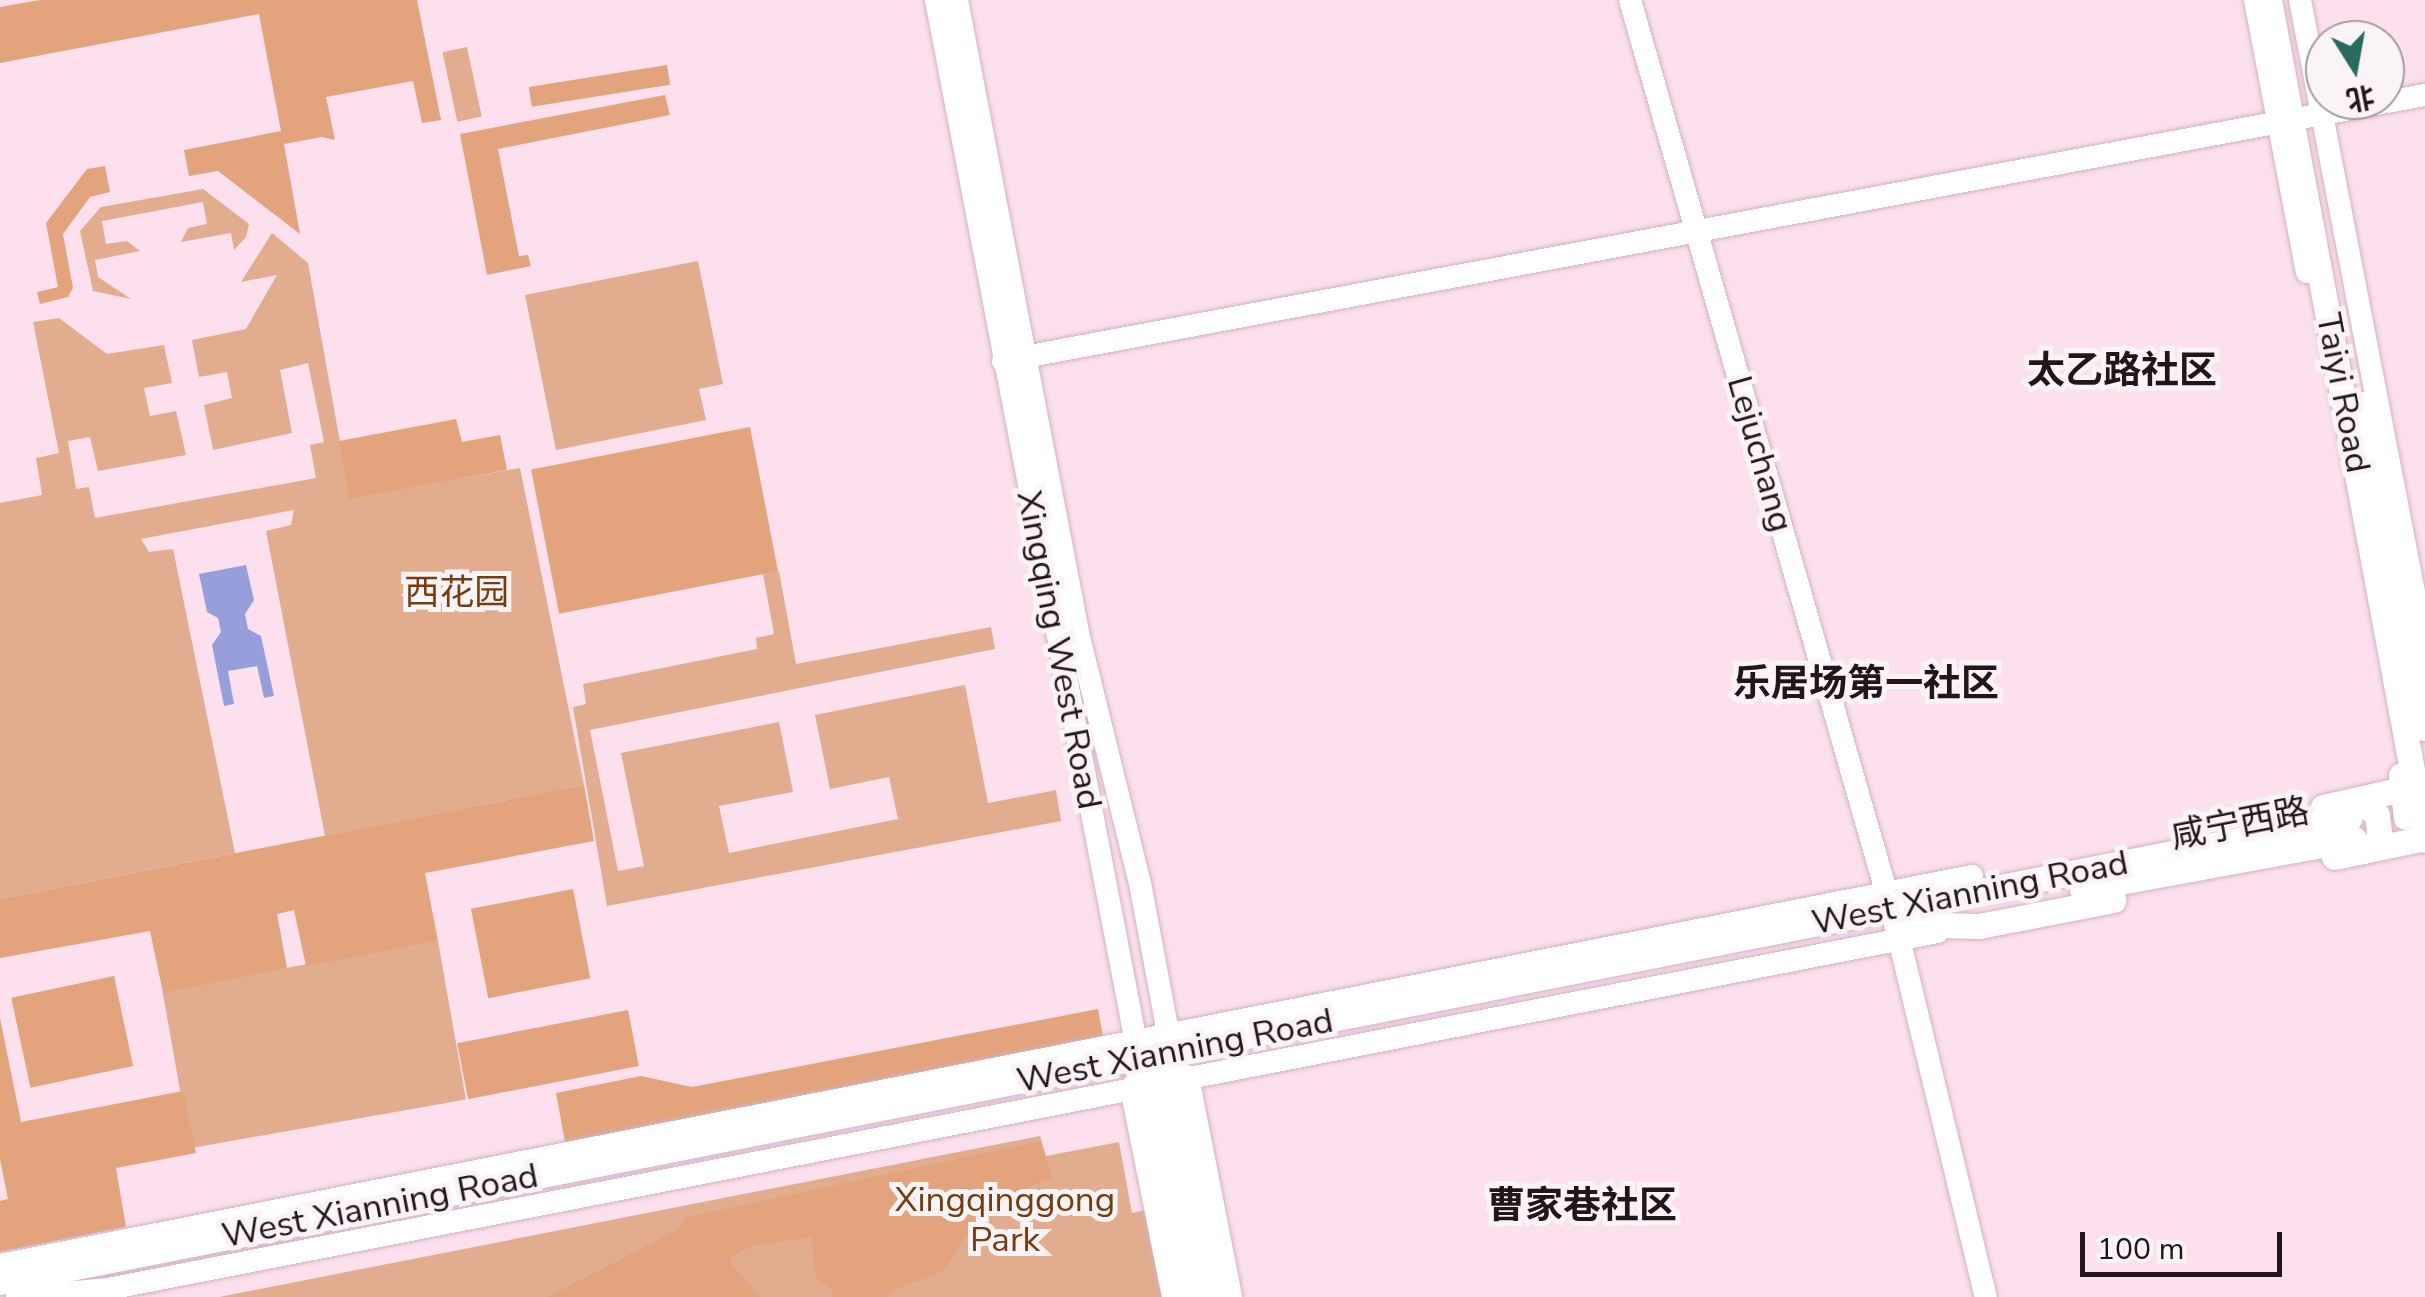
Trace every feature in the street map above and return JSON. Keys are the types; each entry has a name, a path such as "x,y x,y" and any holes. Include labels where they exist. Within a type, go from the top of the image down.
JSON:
{"main road":[{"name":"Taiyi Road","path":"2269,0 2300,119 2425,728"},
{"name":"Taiyi Road","path":"2285,0 2300,119 2425,839"},
{"name":"咸宁西路","path":"1893,916 1979,926 2355,827 2414,786"},
{"name":"咸宁西路","path":"1893,916 1972,876 2355,827 2425,839"},
{"name":"West Xianning Road","path":"14,1297 116,1272 2355,827"},
{"name":"West Xianning Road","path":"0,1282 1155,1065"},
{"path":"36,1258 104,1261"}],"street":[{"name":"Xingqing West Road","path":"936,0 1015,360 1140,883 1155,1065 1212,1297"},
{"name":"Xingqing West Road","path":"957,0 1015,360 1155,1065 1194,1297"},
{"name":"Lejuchang","path":"1630,0 1893,916 1986,1297"},
{"path":"2254,0 2300,119 2425,649"},
{"path":"2300,0 2300,119"},
{"path":"1015,360 2425,95"},
{"path":"2405,819 2414,786"},
{"path":"1155,1065 1836,903 1893,916"},
{"path":"0,1264 1851,946 1893,916"},
{"path":"1155,1065 1172,1297"},
{"path":"1155,1065 1232,1297"}],"green space":[{"path":"467,47 482,116 457,122 443,52"},
{"path":"203,189 249,224 246,237 234,250 231,233 181,242 188,228 207,224 203,202 102,221 106,244 127,241 140,251 95,260 98,277 131,299 93,291 80,231 101,207"},
{"name":"西花园","path":"272,233 308,263 350,498 520,468 584,785 325,836 266,531 291,525 294,510 141,539 149,552 173,549 235,853 0,899 0,503 42,495 36,458 59,453 33,322 59,318 107,354 164,345 172,383 144,388 150,416 176,411 186,455 98,471 90,437 68,441 76,489 89,487 95,518 316,478 310,445 324,442 308,363 280,370 292,433 213,450 204,405 232,398 227,372 199,377 192,340 246,329 277,275 241,282"},
{"path":"698,261 723,384 699,389 706,420 556,450 525,295"},
{"path":"779,571 796,664 991,627 995,649 590,730 618,871 644,866 621,753 779,722 793,792 719,806 729,853 898,819 889,777 830,789 815,715 965,685 988,803 1056,790 1061,821 607,906 573,707 586,704 583,684 757,649 756,638 774,634 763,574"},
{"path":"438,941 466,1100 190,1148 162,990"},
{"name":"Xingqinggong Park","path":"1040,1136 1046,1156 1119,1142 1132,1213 1147,1210 1164,1297 219,1297"}],"shaded area":[{"path":"40,0 417,0 441,120 422,123 413,81 326,97 335,140 322,137 284,144 300,234 218,171 189,176 184,150 281,131 259,14 0,63 0,7"},
{"path":"667,65 670,85 532,107 529,87"},
{"path":"665,95 670,115 498,149 519,256 528,255 531,266 487,275 460,134"},
{"path":"105,166 110,192 90,197 63,234 73,288 68,297 40,304 37,292 58,287 46,223 87,169"},
{"path":"456,419 462,442 500,435 507,470 349,499 339,441"},
{"path":"750,427 778,571 559,614 531,470"},
{"path":"584,785 594,841 425,873 438,941 306,966 294,910 277,914 287,968 163,993 150,931 0,958 0,899"},
{"path":"573,889 590,978 488,998 471,909"},
{"path":"114,976 133,1066 30,1088 11,998"},
{"path":"1098,1009 1103,1036 565,1142 556,1093 641,1076 692,1087"},
{"path":"628,1010 639,1066 468,1099 457,1043"},
{"path":"0,1018 21,1122 183,1091 196,1153 116,1168 126,1227 0,1252 0,1201 8,1199 0,1159"},
{"path":"1040,1141 1052,1178 1031,1186 1004,1208 975,1222 943,1271 895,1290 888,1297 833,1297 831,1289 816,1278 811,1237 752,1246 732,1257 729,1261 761,1297 548,1297 678,1229 687,1217"}],"water":[{"path":"246,565 254,600 245,614 248,629 261,636 274,696 264,698 257,666 228,671 234,704 224,706 212,645 221,632 218,618 207,612 199,574"}],"district":[{"name":"太乙路社区","path":"2122,371"},
{"name":"乐居场第一社区","path":"1866,684"},
{"name":"曹家巷社区","path":"1582,1206"}]}
